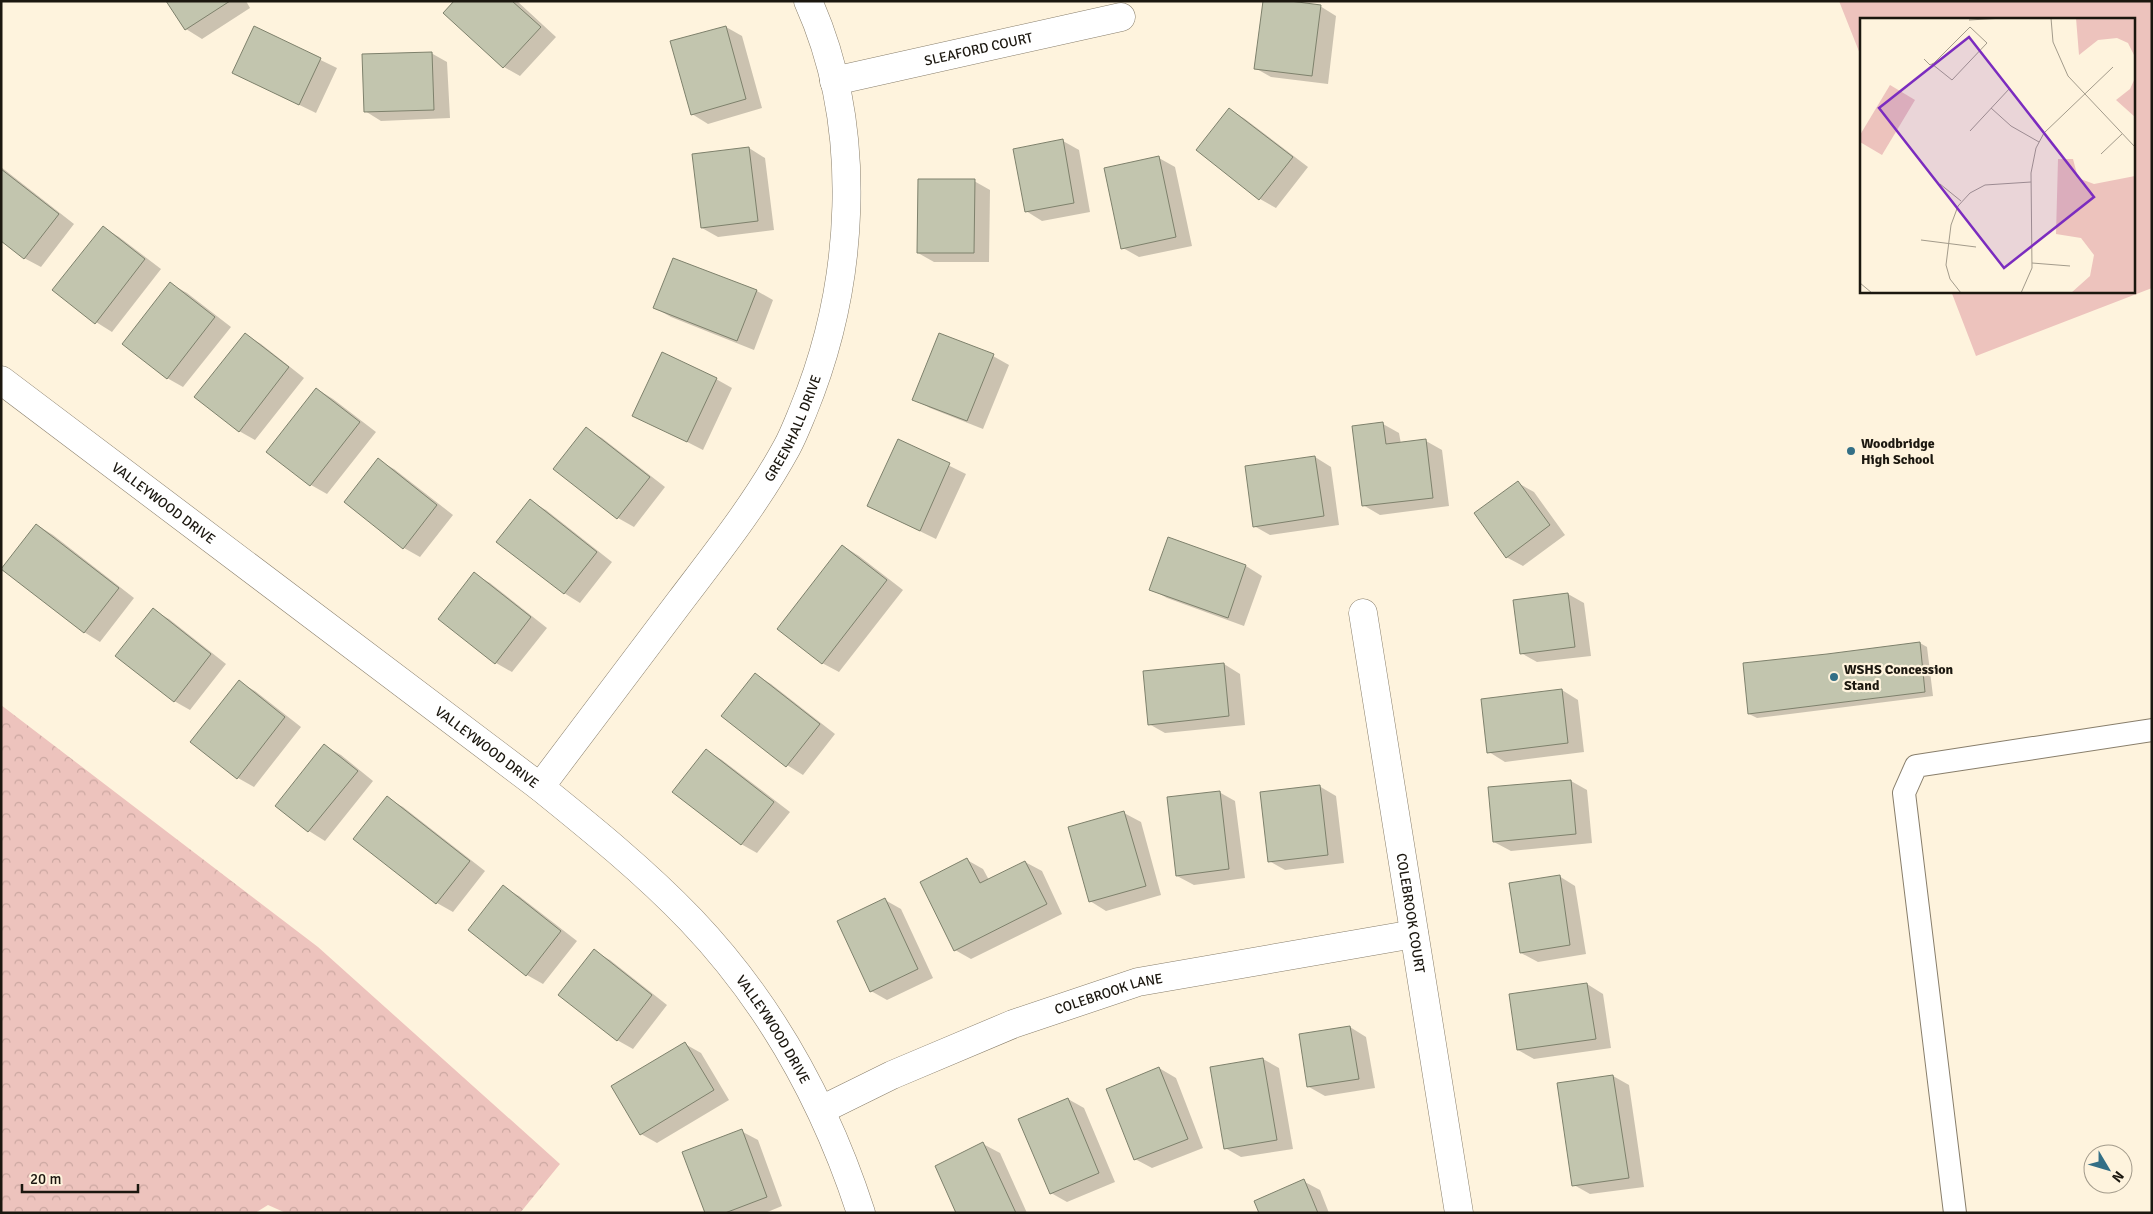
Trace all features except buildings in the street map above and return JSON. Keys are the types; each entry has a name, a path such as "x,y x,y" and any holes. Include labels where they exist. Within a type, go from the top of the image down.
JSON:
{"street":[{"name":"GREENHALL DRIVE","path":"540,787 752,507 788,446 812,388 832,326 844,247 847,213 846,156 834,81 815,17 808,1"},
{"name":"SLEAFORD COURT","path":"834,81 1121,16"},
{"name":"VALLEYWOOD DRIVE","path":"1,380 540,787 616,850 691,920 744,983 790,1052 821,1110 861,1213"},
{"name":"COLEBROOK COURT","path":"1363,612 1459,1213"},
{"name":"COLEBROOK LANE","path":"821,1110 892,1075 1013,1024 1138,982 1414,934"}],"lane":[{"path":"1955,1213 1904,793 1909,777 1916,766 2152,730"}],"green space":[{"path":"1839,1 2152,1 2152,288 1976,356 1951,292 2136,292 2136,18 1860,18 1860,54"},
{"path":"1,705 318,947 560,1164 520,1213 286,1213 268,1205 255,1213 1,1213"}],"place":[{"name":"Woodbridge High School","path":"1851,451"},
{"name":"WSHS Concession Stand","path":"1834,677"}]}
